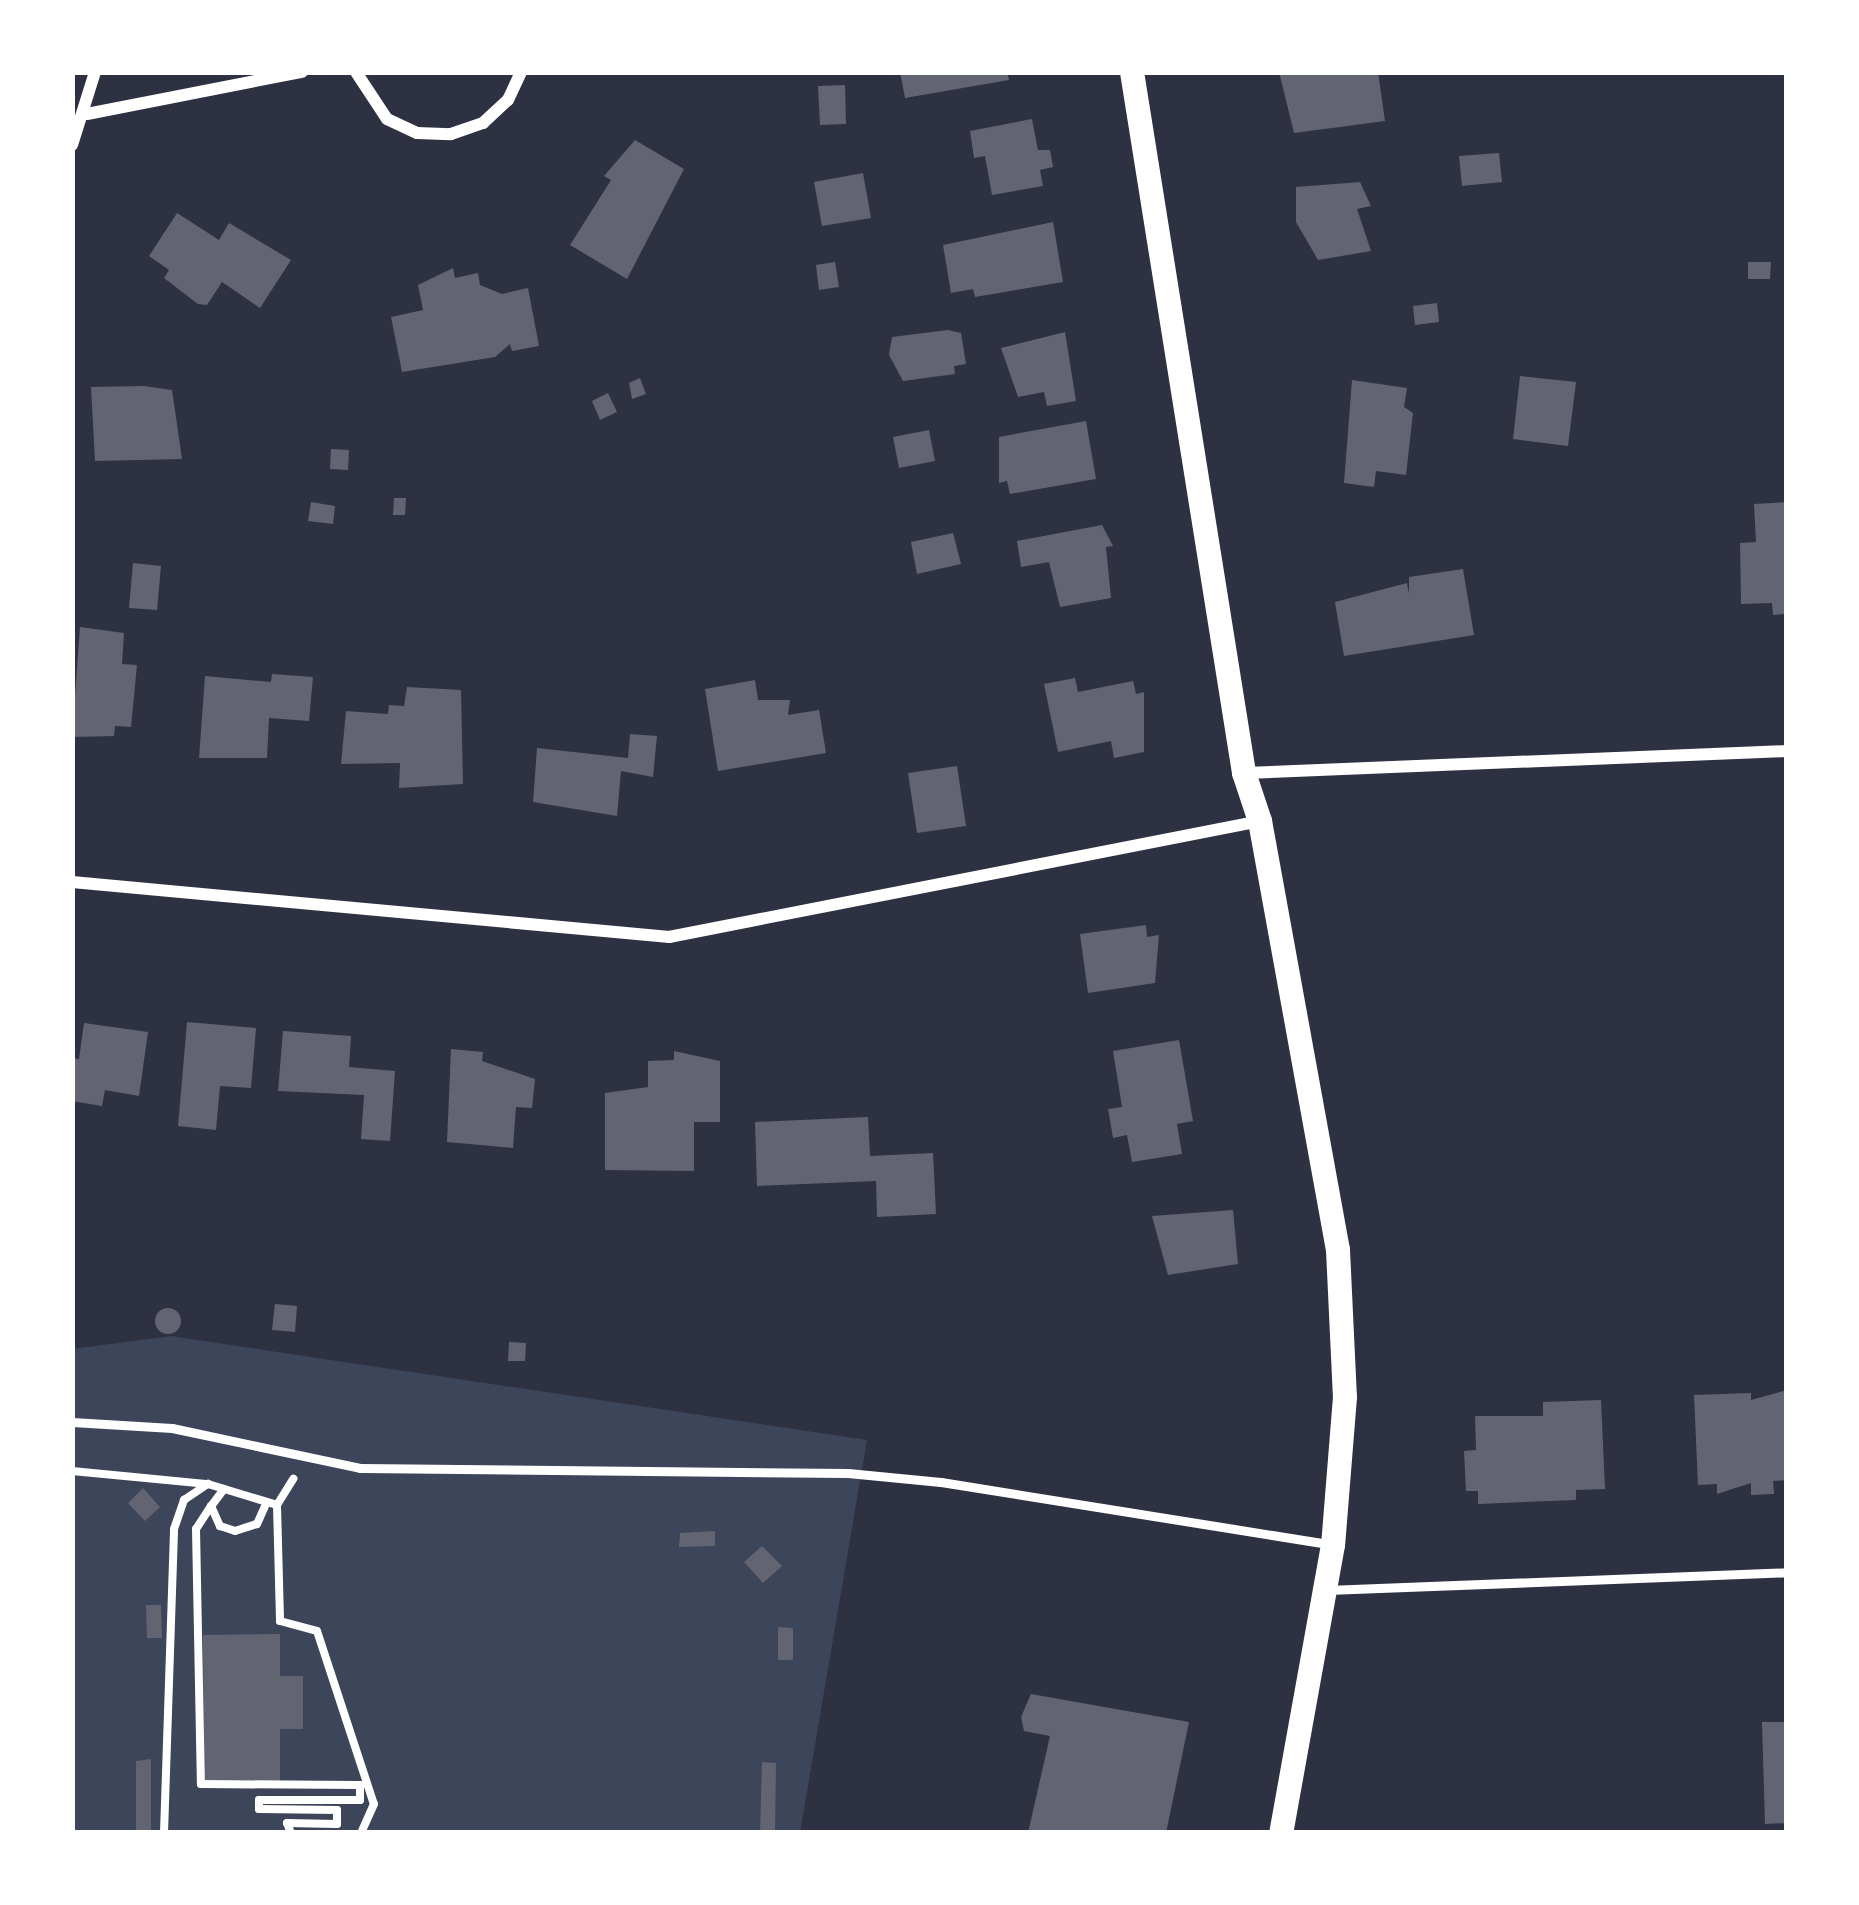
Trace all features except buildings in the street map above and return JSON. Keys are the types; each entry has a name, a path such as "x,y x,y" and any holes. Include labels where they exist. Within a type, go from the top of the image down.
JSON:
{"main road":[{"path":"1132,72 1244,773 1260,821 1338,1250 1345,1397 1334,1545 1281,1833"}],"street":[{"path":"72,145 87,114 95,72"},
{"path":"87,114 302,72"},
{"path":"356,72 387,119 417,133 452,134 483,123 508,100 521,72"},
{"path":"1244,773 1787,751"},
{"path":"72,882 669,937 1260,821"}],"lane":[{"path":"72,1422 172,1428 359,1468 848,1473 1334,1545"},
{"path":"1327,1590 1787,1572"}],"path":[{"path":"211,1506 220,1526 235,1531 256,1524 306,1458"},
{"path":"72,1471 208,1484 272,1504"},
{"path":"164,1833 174,1529 184,1500 208,1484"},
{"path":"224,1489 196,1529 201,1784 360,1785 360,1800 259,1800 259,1809 337,1810 337,1824 287,1823 292,1833"},
{"path":"272,1504 280,1621 317,1631 374,1804 361,1833"}],"shaded area":[{"path":"171,1336 867,1440 800,1833 72,1833 72,1349"}]}
